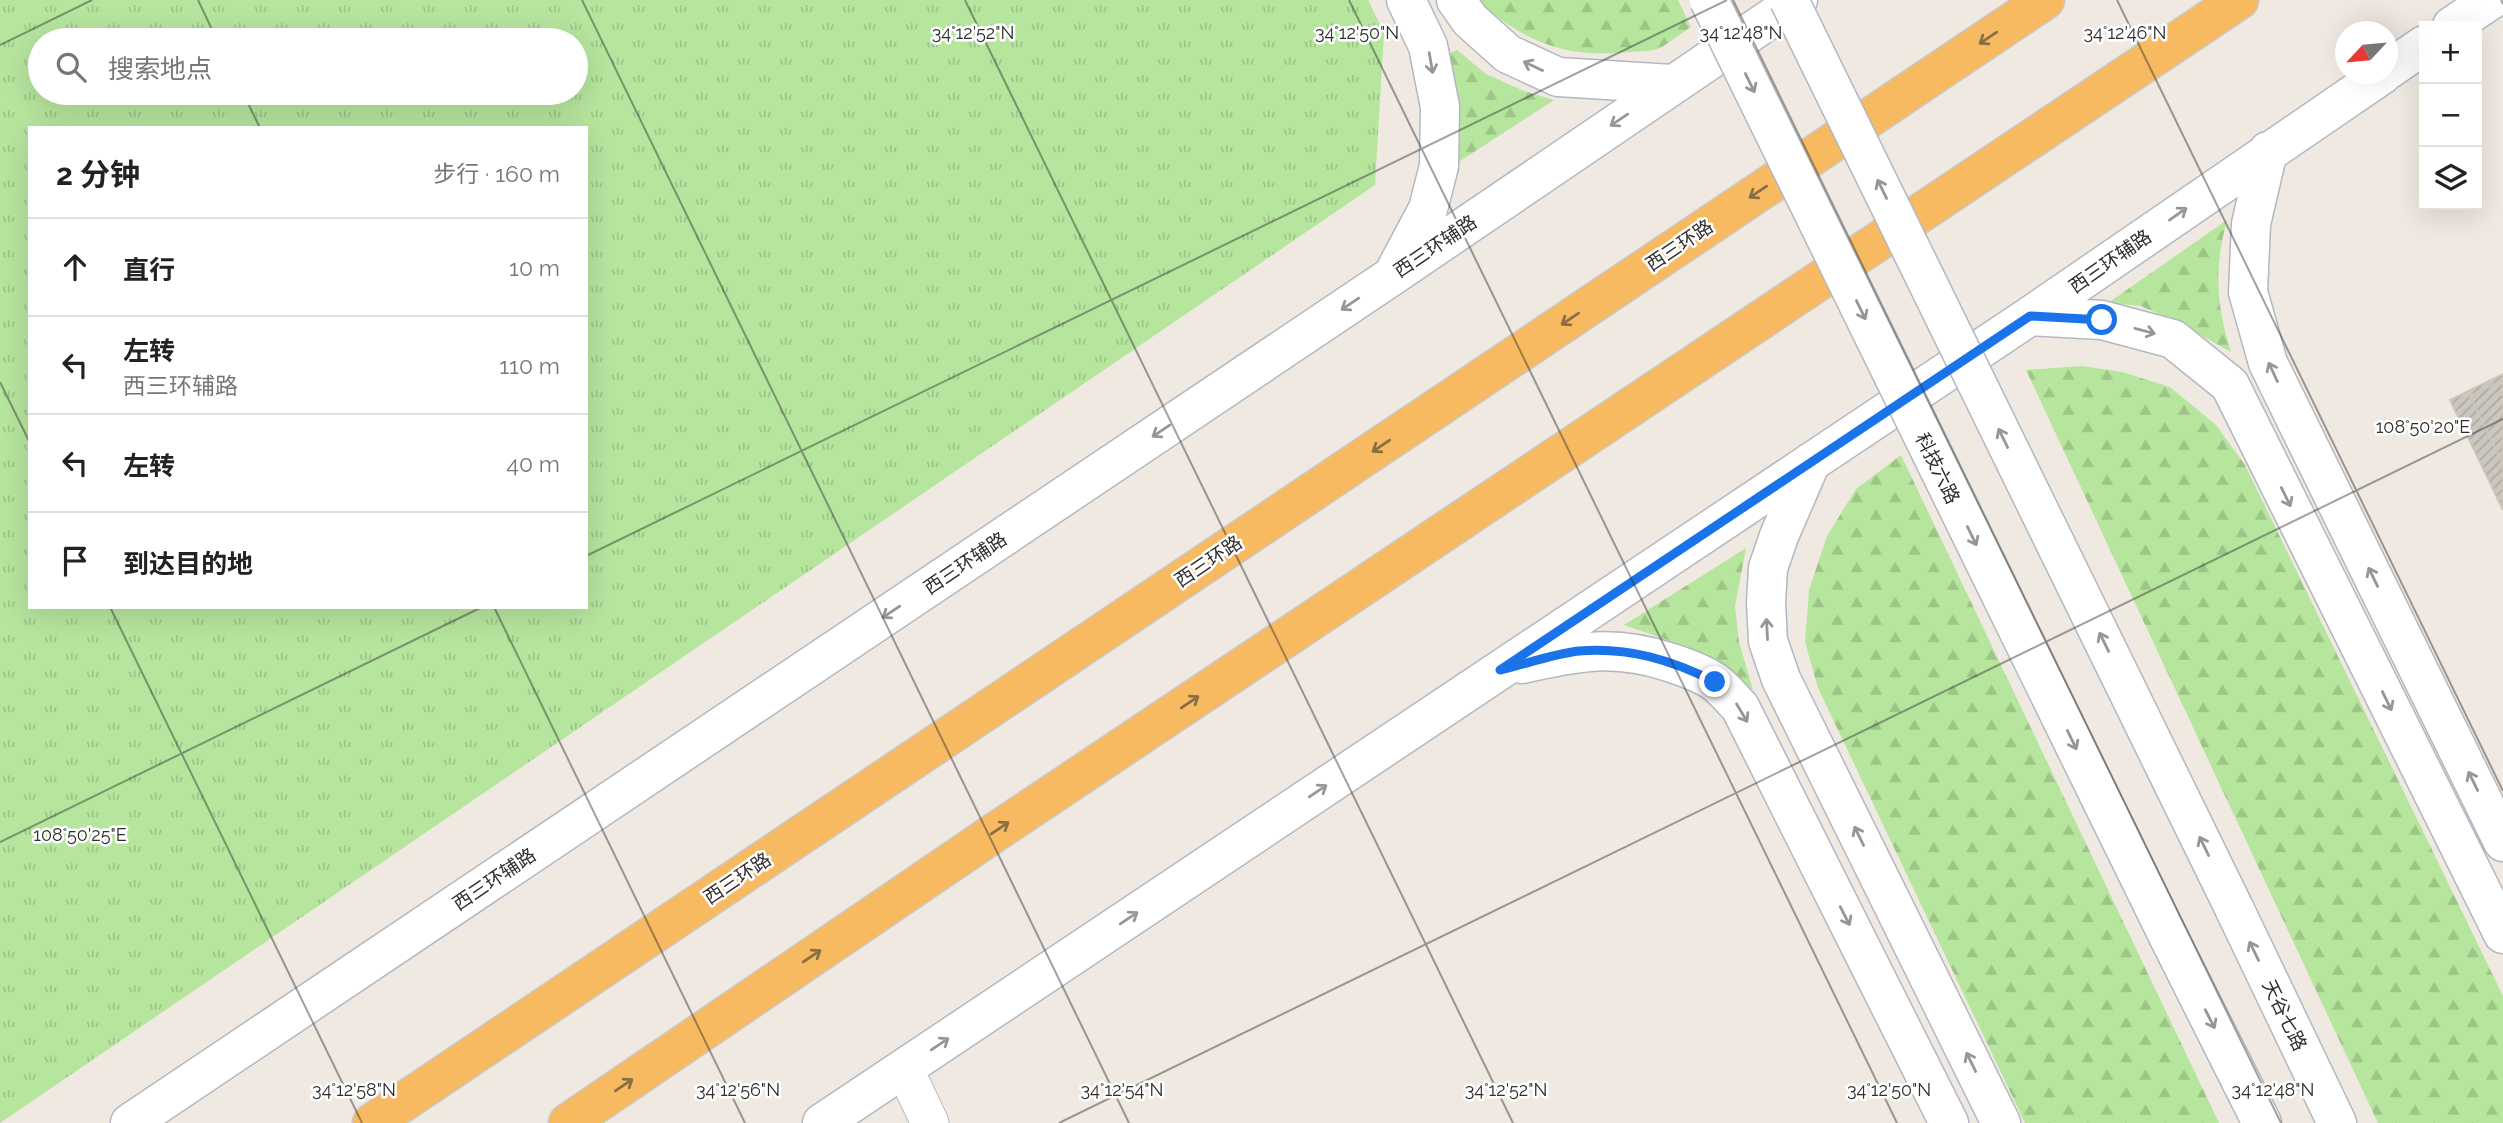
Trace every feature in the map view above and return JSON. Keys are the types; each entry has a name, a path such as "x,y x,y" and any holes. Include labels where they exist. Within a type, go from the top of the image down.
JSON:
{"highway":[{"name":"西三环路","path":"372,1123 2045,0"},
{"path":"568,1123 994,833 2239,0"}],"main road":[{"path":"1392,275 1428,209 1440,166 1440,107 1429,46 1406,0"},
{"path":"1456,0 1469,20 1508,54 1558,77 1672,84"},
{"name":"科技六路","path":"1709,0 2262,1123"},
{"name":"天谷七路","path":"1789,0 2337,1123"},
{"name":"西三环辅路","path":"130,1123 1798,0"},
{"path":"2460,21 2491,0"},
{"path":"2398,63 2419,48"},
{"name":"西三环辅路","path":"822,1123 2030,316 2368,84"},
{"path":"2268,151 2251,224 2248,292 2268,363 2503,842"},
{"path":"2030,316 2102,320 2173,339 2230,385 2503,934"},
{"path":"1811,462 1768,568 1768,641 1781,679 2001,1123"},
{"path":"1500,670 1577,652 1622,650 1687,668 1715,682 1740,707 1949,1123"}],"street":[{"path":"904,1068 930,1123"}],"green space":[{"path":"0,0 1368,0 1384,33 1375,185 0,1123"},
{"path":"1476,0 1678,0 1691,27 1656,49 1584,53 1546,44 1528,36"},
{"path":"1457,50 1486,74 1524,91 1554,100 1457,163 1458,108 1445,55"},
{"path":"2227,220 2220,254 2218,286 2222,318 2231,352 2177,322 2141,306 2108,303"},
{"path":"2082,366 2122,372 2170,387 2216,425 2245,465 2503,996 2503,1123 2378,1123 2026,370"},
{"path":"1901,455 2219,1123 2025,1123 1818,688 1805,642 1809,590 1827,536 1856,489"},
{"path":"1746,548 1735,606 1739,642 1753,690 1725,666 1685,646 1624,625"}],"building":[{"path":"2503,374 2503,380 2470,396 2503,464 2503,510 2450,400"},
{"path":"2503,380 2503,464 2470,396"}],"route":[{"path":"1715,682 1687,668 1622,650 1577,652 1500,670 2030,316 2102,320"}]}
